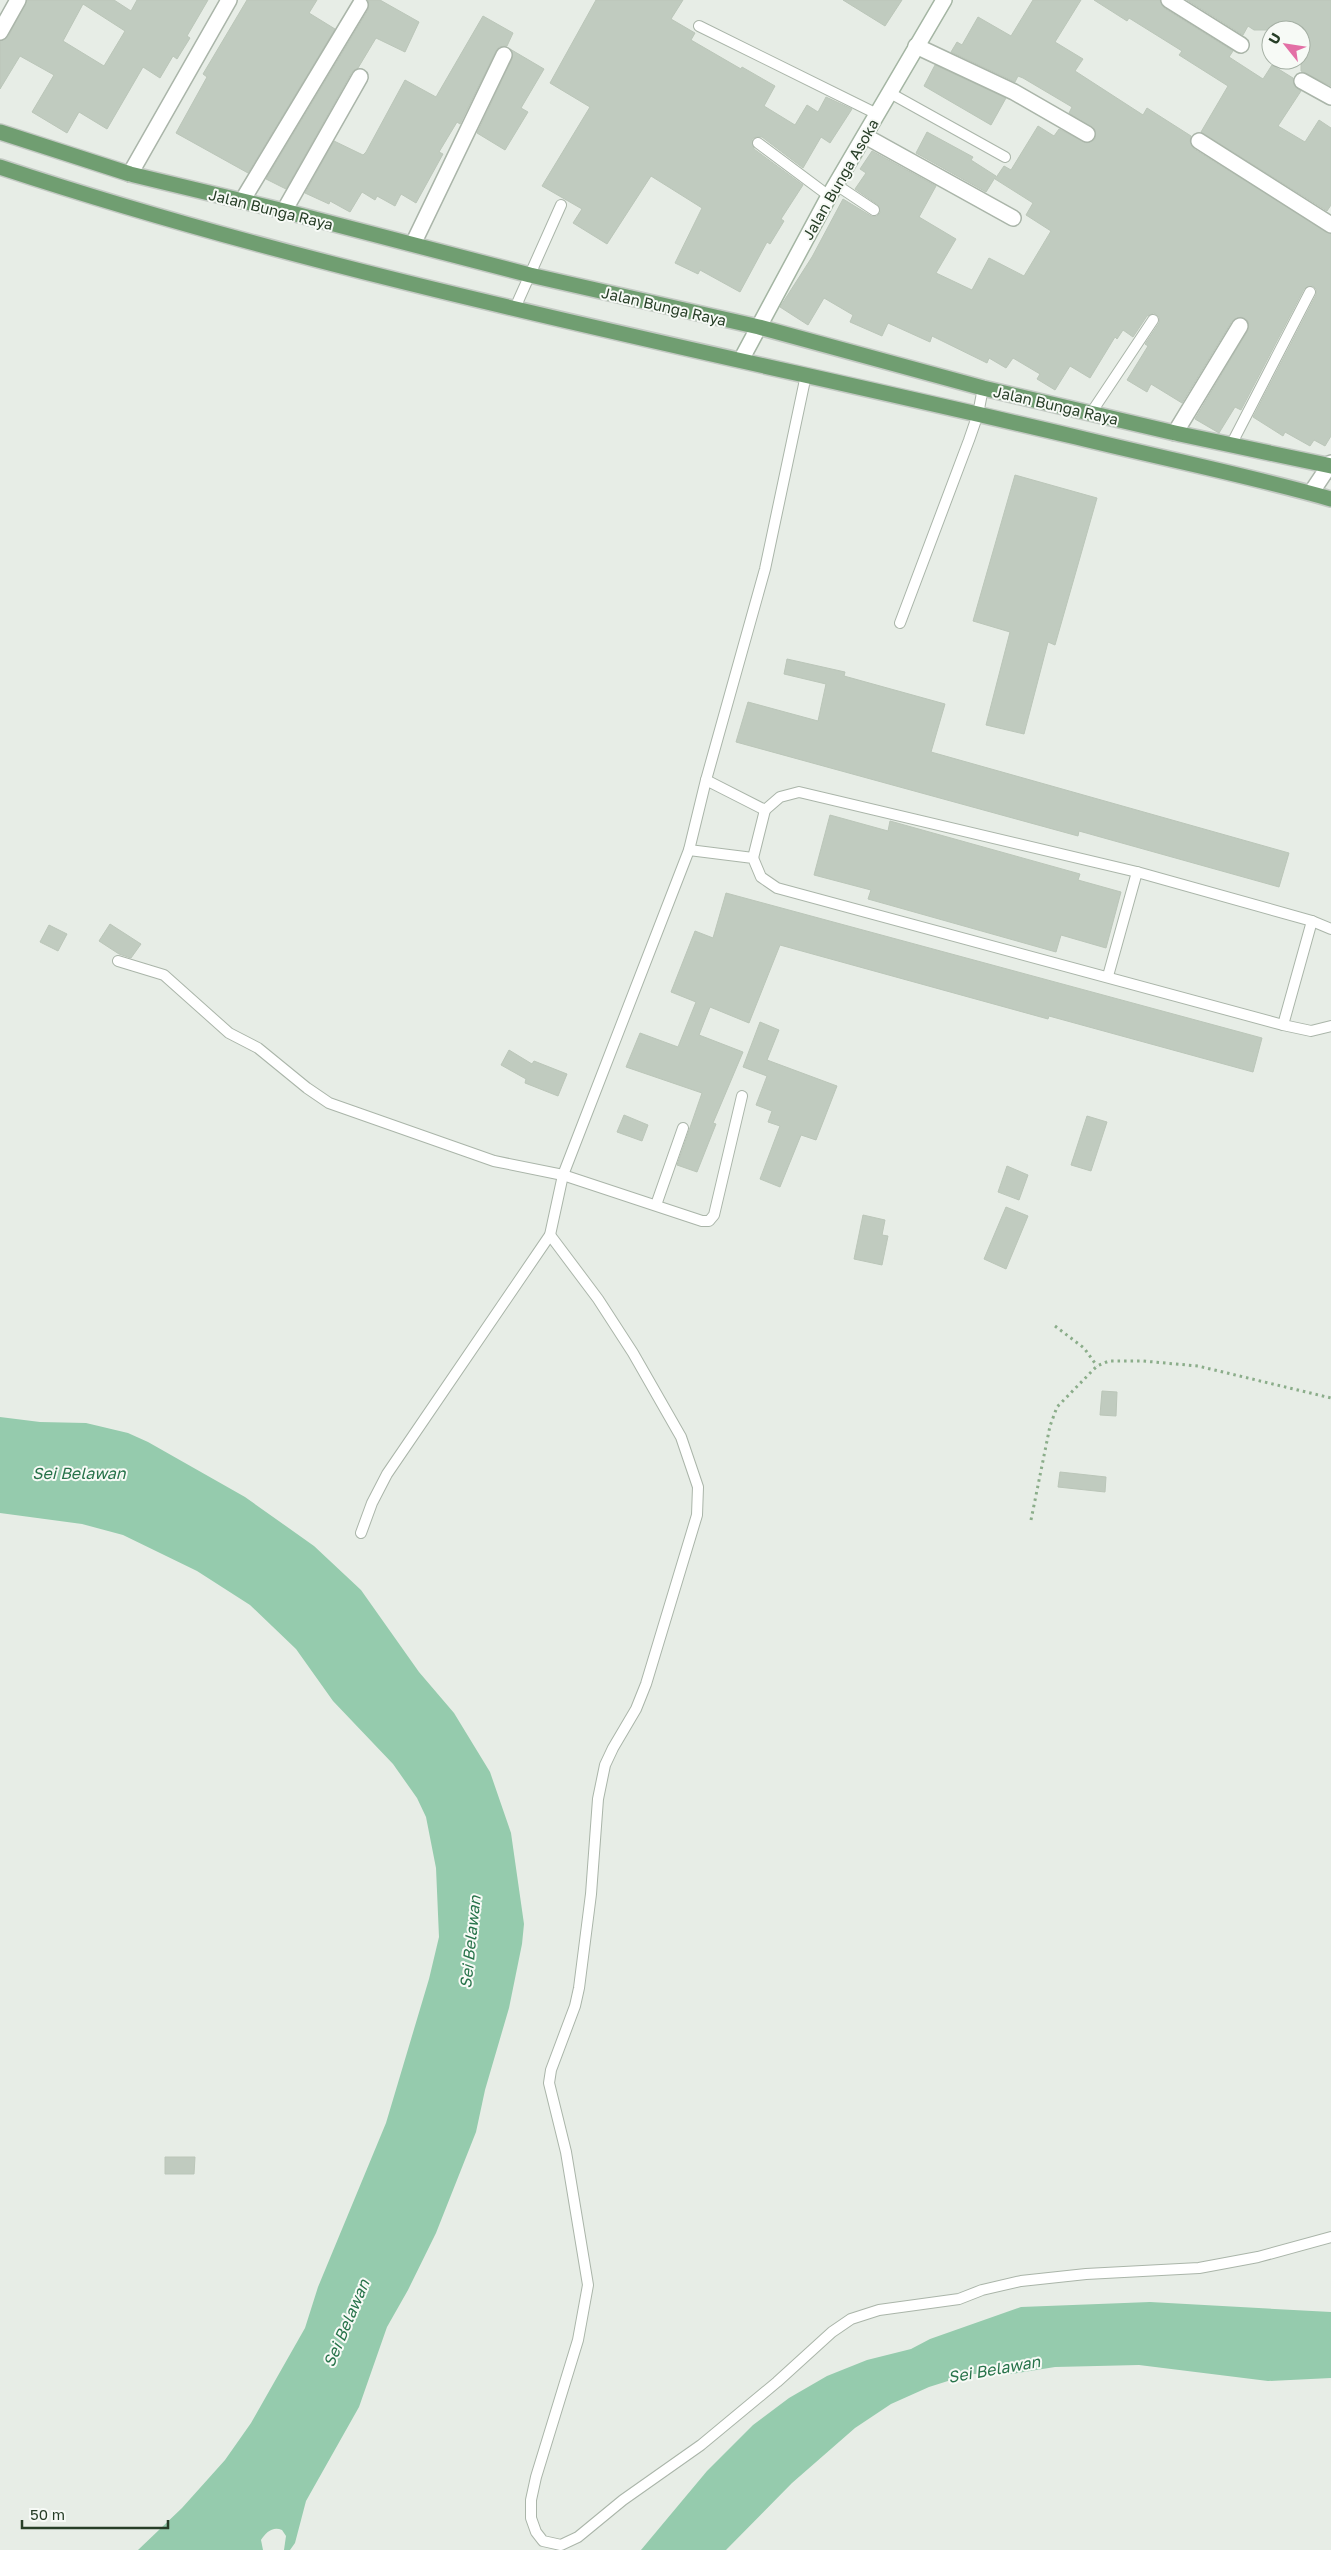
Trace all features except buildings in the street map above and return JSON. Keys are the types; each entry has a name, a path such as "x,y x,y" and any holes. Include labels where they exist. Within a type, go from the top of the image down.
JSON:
{"main road":[{"name":"Jalan Bunga Raya","path":"0,132 130,174 530,275 759,327 983,388 1175,433 1331,465"},
{"name":"Jalan Bunga Raya","path":"0,167 119,206 415,285 978,414 1331,499"}],"street":[{"path":"0,32 18,0"},
{"path":"130,174 229,0"},
{"name":"Jalan Bunga Asoka","path":"741,360 832,190 944,0"},
{"path":"1169,0 1241,44"},
{"path":"242,202 360,5"},
{"path":"916,46 1014,92 1087,134"},
{"path":"413,244 504,55"},
{"path":"284,212 360,77"},
{"path":"1302,81 1331,97"},
{"path":"864,136 1014,218"},
{"path":"1199,141 1331,225"},
{"path":"1175,433 1240,326"},
{"path":"1311,493 1331,465"}],"lane":[{"path":"698,26 877,114"},
{"path":"890,92 1005,157"},
{"path":"758,143 832,190 874,210"},
{"path":"515,308 561,205"},
{"path":"1231,444 1310,292"},
{"path":"1091,413 1153,320"},
{"path":"361,1533 372,1503 387,1474 550,1235 563,1176 689,850 706,780 765,569 806,375"},
{"path":"900,623 978,414 983,388"},
{"path":"706,780 765,810"},
{"path":"1331,929 1312,921 1137,872 799,792 780,797 765,810 753,858 761,877 777,888 1108,976 1283,1025 1311,1031 1331,1026"},
{"path":"689,850 753,858"},
{"path":"1108,976 1137,872"},
{"path":"1283,1025 1312,921"},
{"path":"118,961 164,975 229,1033 258,1048 306,1088 329,1103 494,1161 563,1176 656,1204 702,1221 709,1221 714,1216 742,1096"},
{"path":"656,1204 683,1128"},
{"path":"550,1235 598,1299 662,1401 681,1437 698,1487 697,1516 649,1675 636,1709 605,1765 598,1799 592,1894 579,1988 575,2006 551,2070 549,2083 566,2152 588,2285 578,2340 536,2477 531,2518 536,2532 543,2541 561,2544 578,2537 623,2500 701,2445 777,2382 832,2332 856,2317 879,2310 959,2299 982,2290 1021,2281 1086,2274 1199,2268 1258,2258 1331,2237"}],"path":[{"path":"1056,1326 1084,1348 1097,1366"},
{"path":"1031,1520 1050,1426 1057,1407 1097,1366 1109,1361 1143,1361 1198,1366 1331,1398"}],"water":[{"name":"Sei Belawan","path":"0,1417 40,1422 86,1423 128,1433 148,1442 245,1497 314,1546 361,1590 419,1672 454,1713 490,1772 511,1833 524,1924 522,1944 509,2008 485,2090 476,2132 436,2233 408,2290 387,2327 359,2407 306,2501 295,2543 290,2550 284,2550 286,2536 282,2530 273,2529 267,2532 261,2540 263,2550 138,2550 182,2508 225,2460 251,2423 305,2328 318,2287 386,2123 429,1979 439,1937 436,1868 426,1817 417,1798 393,1764 333,1701 296,1649 250,1605 197,1571 123,1535 82,1524 0,1513"},
{"name":"Sei Belawan","path":"1150,2302 1331,2312 1331,2378 1268,2381 1139,2365 1055,2367 1011,2374 970,2374 929,2387 891,2404 855,2428 792,2483 726,2550 641,2550 707,2471 753,2425 789,2398 827,2376 867,2360 911,2349 930,2339 1021,2307"}]}
